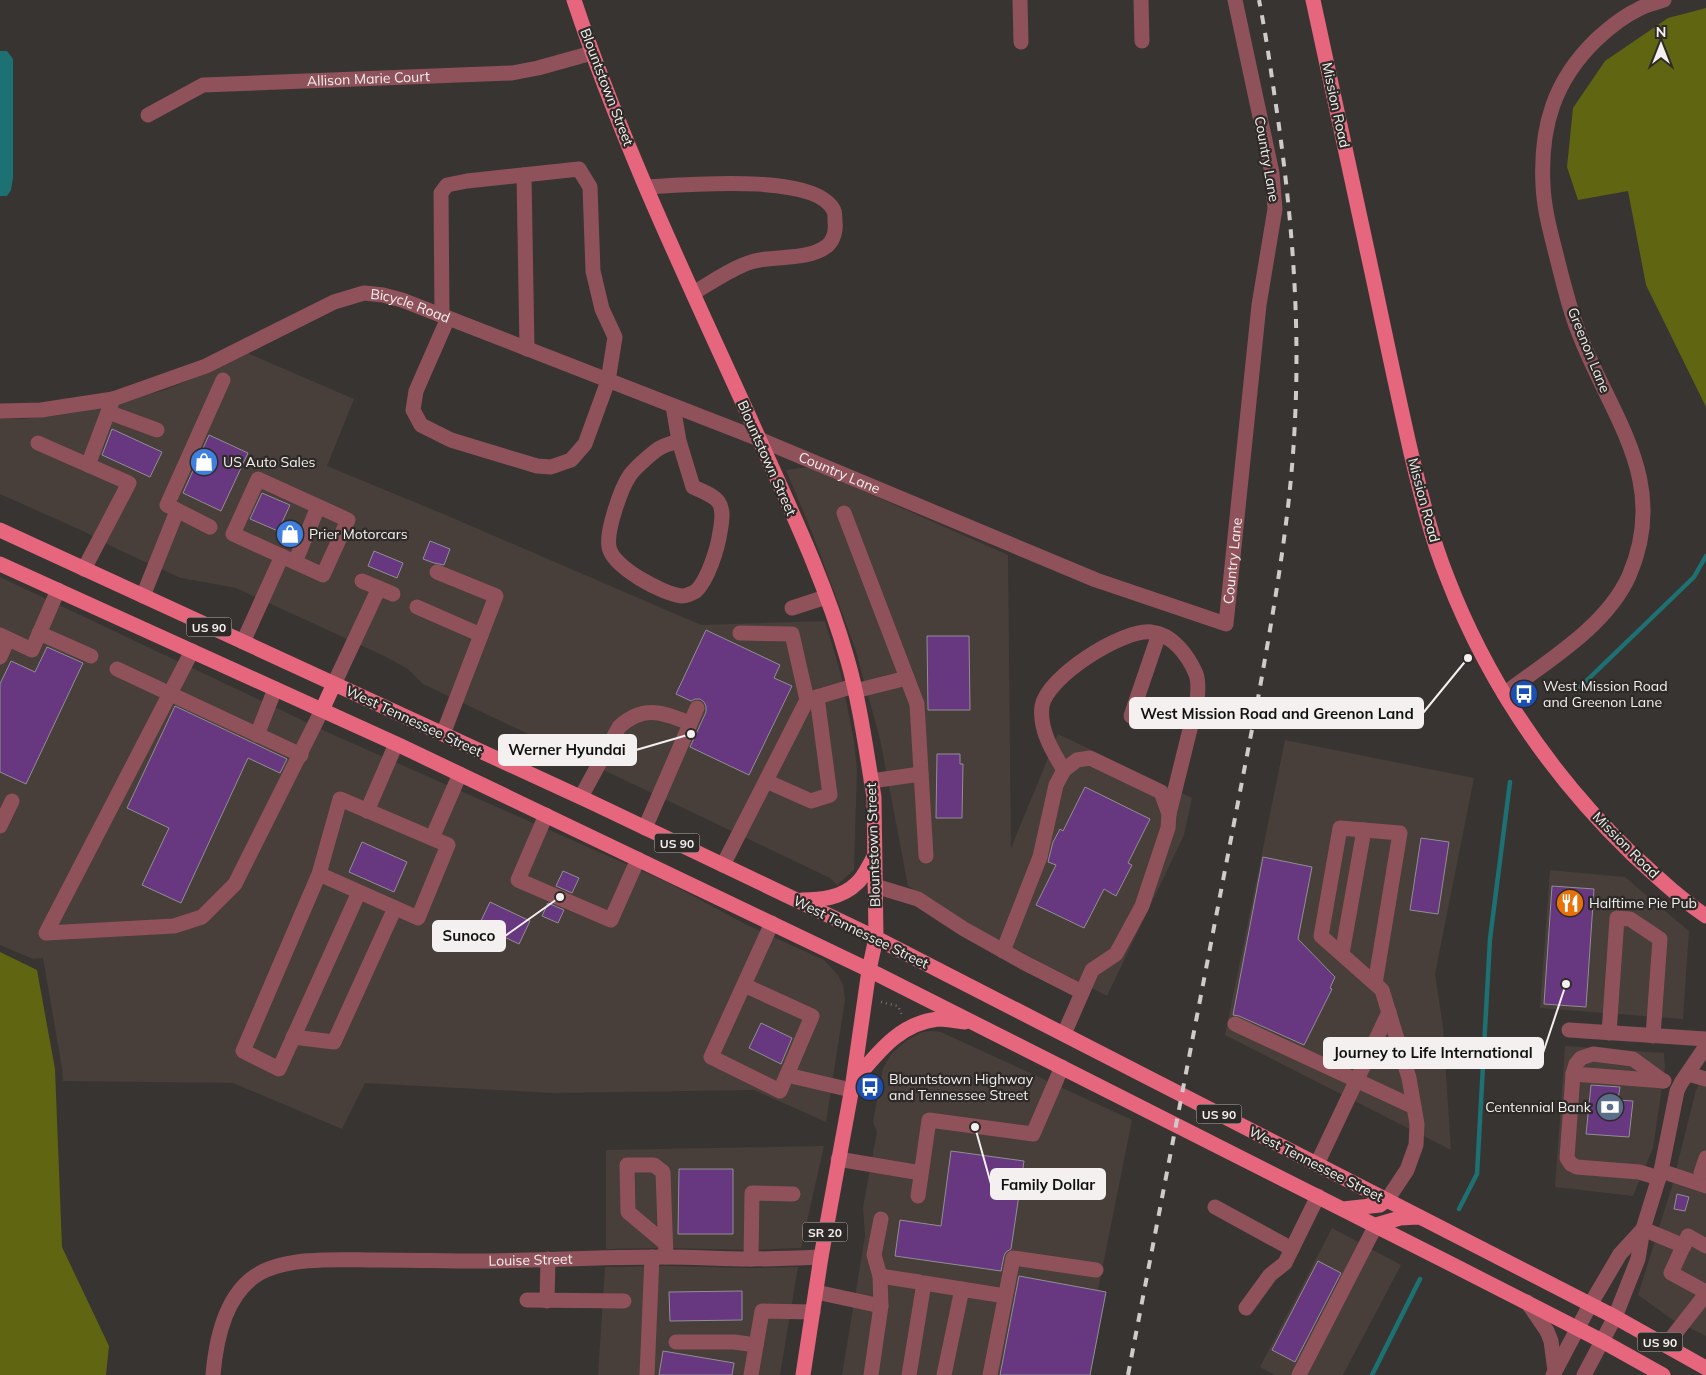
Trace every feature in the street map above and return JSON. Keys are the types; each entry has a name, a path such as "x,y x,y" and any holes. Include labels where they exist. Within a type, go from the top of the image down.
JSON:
{"main road":[{"name":"Blountstown Street","path":"574,0 611,104 693,294 812,557 847,658 874,797 876,938"},
{"name":"Mission Road","path":"1313,0 1426,516 1446,575 1460,608 1504,694 1533,739 1561,777 1611,833 1651,872 1706,916"},
{"name":"West Tennessee Street","path":"0,530 580,797 876,938 1615,1317 1706,1368"},
{"name":"West Tennessee Street","path":"0,564 396,744 869,970 1578,1328 1663,1375"},
{"path":"322,710 334,684"},
{"path":"796,900 828,899 844,892 857,883 874,857"},
{"name":"SR 20","path":"803,1375 821,1257 876,938"},
{"path":"852,1086 887,1043 910,1028 922,1022 940,1019 976,1024"},
{"path":"1343,1209 1380,1205 1386,1200"},
{"path":"1376,1225 1400,1218 1419,1217"}],"street":[{"path":"1020,0 1021,42"},
{"path":"1140,0 1142,41"},
{"name":"Country Lane","path":"759,439 1096,580 1226,624 1259,305 1275,209 1272,172 1235,0"},
{"name":"Greenon Lane","path":"1504,694 1591,627 1616,599 1629,576 1638,547 1643,523 1644,504 1639,470 1630,442 1582,341 1565,291 1548,222 1543,186 1543,152 1546,128 1553,101 1566,76 1586,50 1614,24 1638,9 1664,0"},
{"name":"Allison Marie Court","path":"148,114 203,85 512,73 592,53"},
{"path":"579,170 590,187 593,271 602,309 615,337 608,381 585,444 571,460 551,467 537,466 451,440 421,426 414,410 416,391 445,317 441,193 447,185 524,175 579,170"},
{"path":"524,175 527,349"},
{"path":"647,187 729,182 786,186 808,192 825,201 834,210 835,232 830,244 821,250 801,257 769,258 743,265 693,294"},
{"name":"Bicycle Road","path":"0,411 110,405 206,366 334,302 354,295 364,294 383,295 402,300 759,439"},
{"path":"210,527 167,505 223,380"},
{"path":"88,465 110,405 157,430"},
{"path":"673,406 679,441 693,487 714,496 721,505 722,514 718,542 704,579 696,591 685,596 670,593 640,578 614,558 609,548 609,532 616,506 630,476 658,449 679,441"},
{"path":"38,443 129,483 84,569"},
{"path":"258,479 348,520 323,575 288,559 233,534 258,479"},
{"path":"243,642 318,507"},
{"path":"143,596 177,510"},
{"path":"844,513 917,704 926,856"},
{"path":"437,572 496,596 443,734"},
{"path":"334,684 386,591 362,581"},
{"path":"0,657 4,637 32,650 58,590"},
{"path":"792,608 826,597"},
{"path":"417,607 481,635"},
{"path":"1064,770 1051,748 1043,726 1042,707 1051,687 1065,673 1085,658 1108,645 1140,632 1152,632 1170,638 1196,675 1198,688 1197,701 1169,814 1168,828 1142,906 1116,954 1092,970 1064,1034"},
{"path":"740,633 792,634 812,698 830,795 812,801 766,781"},
{"path":"39,634 91,656"},
{"path":"1131,716 1159,634"},
{"path":"192,651 46,933 174,926 202,916 235,884 322,710"},
{"path":"117,669 301,755"},
{"path":"723,865 766,781 812,698 907,678"},
{"path":"257,734 276,689"},
{"path":"645,828 697,708"},
{"path":"580,797 619,726 627,720 639,714 656,712 690,723"},
{"path":"368,811 396,744"},
{"path":"1003,951 1040,857 1056,784 1064,770 1077,760 1090,758 1161,792 1169,814"},
{"path":"432,838 460,774"},
{"path":"871,781 921,774"},
{"path":"319,874 418,918 448,845 340,799 319,874 243,1051 279,1069 359,892"},
{"path":"0,826 12,801"},
{"path":"546,816 518,880 611,920 638,859"},
{"path":"1375,984 1400,833 1340,828 1321,936 1342,954 1375,984 1382,990 1409,1078 1417,1124 1416,1145 1407,1170 1386,1200"},
{"path":"1342,954 1364,830"},
{"path":"875,886 918,899 964,929 1082,992"},
{"path":"293,1037 334,1042 394,908"},
{"path":"1609,1033 1617,918 1630,919 1660,939 1653,1036"},
{"path":"744,985 812,1016 780,1091 710,1057 772,924"},
{"path":"1317,1164 1389,1012"},
{"path":"1235,1024 1414,1107"},
{"path":"1569,1030 1706,1039"},
{"path":"1584,1375 1615,1317 1638,1259 1643,1229 1660,1175 1674,1100 1684,1078 1706,1046"},
{"path":"1663,1081 1633,1059 1593,1054 1582,1058 1576,1064 1573,1074 1566,1158 1577,1167 1704,1179 1706,1158"},
{"path":"918,1196 929,1120 1033,1134 1062,1067"},
{"path":"1573,1074 1663,1081 1684,1078 1706,1080"},
{"path":"787,1075 852,1086"},
{"path":"838,1159 921,1173"},
{"path":"647,1375 661,1253 663,1172 654,1165 627,1165 628,1212 661,1253"},
{"path":"751,1259 752,1193 793,1194"},
{"path":"1246,1308 1270,1275 1285,1263 1318,1196"},
{"path":"1215,1207 1292,1249"},
{"path":"871,1375 881,1306 880,1276 874,1255 881,1219"},
{"path":"1299,1375 1376,1225"},
{"path":"1643,1229 1684,1246"},
{"path":"1554,1373 1620,1254 1643,1229"},
{"path":"1666,1346 1706,1293 1672,1272 1688,1236 1706,1246"},
{"name":"Louise Street","path":"213,1375 215,1349 226,1316 236,1295 259,1274 270,1268 295,1262 325,1259 481,1261 661,1253 751,1259 821,1257"},
{"path":"990,1375 1013,1258 1096,1270"},
{"path":"547,1301 548,1259"},
{"path":"880,1276 1005,1296"},
{"path":"909,1375 922,1282"},
{"path":"944,1375 962,1289"},
{"path":"816,1292 881,1306"},
{"path":"527,1300 624,1301"},
{"path":"1527,1302 1547,1331 1551,1341 1554,1373"},
{"path":"751,1375 762,1312 813,1312"},
{"path":"676,1342 734,1342 756,1345"}],"path":[{"path":"881,1002 898,1006 904,1018"}],"shaded area":[{"path":"1706,8 1706,407 1646,285 1628,191 1578,200 1567,167 1573,108 1605,61 1668,18"},
{"path":"247,353 354,399 327,466 701,625 825,621 841,675 854,741 857,770 854,870 837,885 830,878 423,684 408,669 382,655 236,588 181,578 0,494 0,418 21,419 54,416 89,410 165,390"},
{"path":"809,467 1008,555 1011,848 1058,734 1192,798 1184,835 1107,996 979,931 908,886 880,739 855,648 811,530 786,470"},
{"path":"0,577 336,736 667,882 747,925 824,960 838,975 843,985 845,1000 826,1122 754,1090 554,1093 365,1083 342,1129 233,1083 63,1081 43,958 33,959 0,945"},
{"path":"1285,740 1474,778 1435,974 1443,1027 1451,1150 1225,1035"},
{"path":"1550,870 1625,877 1689,931 1683,1019 1540,1008"},
{"path":"0,952 37,970 55,1069 62,1247 109,1346 106,1375 0,1375"},
{"path":"922,1032 941,1032 1132,1120 1081,1375 842,1375 865,1236 863,1207 877,1132 873,1122 883,1068 892,1053 906,1041"},
{"name":"Centennial Bank","path":"1565,1046 1664,1053 1665,1067 1653,1148 1633,1196 1555,1187"},
{"path":"1706,1072 1706,1336 1673,1320 1638,1295 1672,1186 1696,1090"},
{"path":"824,1146 801,1248 751,1250 606,1249 606,1150"},
{"path":"1332,1228 1401,1265 1343,1375 1275,1375 1260,1367"},
{"path":"605,1267 798,1267 780,1375 598,1375"}],"water":[{"path":"0,51 7,51 13,59 13,178 11,190 7,196 0,196"}],"building":[{"path":"112,429 162,452 150,477 102,455"},
{"path":"209,435 248,453 221,511 183,493"},
{"path":"262,493 290,505 278,531 250,519"},
{"path":"430,541 450,549 444,565 423,559"},
{"path":"374,551 403,563 397,578 368,566"},
{"path":"706,630 780,665 774,678 792,686 749,775 690,747 706,712 706,706 700,699 691,701 676,694"},
{"path":"927,636 969,636 970,710 928,710"},
{"path":"47,647 83,663 26,784 0,772 0,684 11,661 35,672"},
{"path":"175,706 287,759 280,773 248,758 181,903 142,885 169,828 127,808"},
{"path":"937,754 960,754 960,764 963,764 962,818 936,818"},
{"path":"1085,787 1150,819 1128,863 1132,865 1116,896 1104,889 1084,928 1036,905 1056,865 1048,862 1053,842 1060,829 1063,831"},
{"path":"1421,838 1449,842 1438,914 1410,910"},
{"path":"362,842 407,862 394,892 349,872"},
{"path":"1263,857 1312,867 1298,939 1335,977 1330,988 1332,989 1304,1045 1233,1015"},
{"path":"563,871 579,878 572,893 556,886"},
{"path":"1552,886 1594,889 1586,1007 1544,1004"},
{"path":"490,902 530,921 519,944 479,925"},
{"path":"548,903 564,910 558,923 542,916"},
{"path":"761,1023 792,1038 781,1064 749,1048"},
{"path":"1591,1085 1620,1087 1618,1100 1633,1101 1629,1137 1586,1134"},
{"path":"951,1151 1024,1161 1011,1249 1004,1256 1001,1271 895,1256 900,1220 941,1226"},
{"path":"679,1169 733,1169 733,1234 678,1234"},
{"path":"1677,1194 1689,1197 1685,1211 1674,1209"},
{"path":"1318,1261 1341,1273 1295,1362 1272,1350"},
{"path":"1019,1276 1106,1292 1090,1375 1000,1375"},
{"path":"742,1291 742,1320 670,1321 669,1292"},
{"path":"663,1351 734,1363 732,1375 659,1375"}],"waterway":[{"path":"1580,687 1694,577 1706,556"},
{"path":"1459,1209 1477,1174 1490,939 1510,782"},
{"path":"1372,1375 1420,1279"}],"railway":[{"path":"1128,1375 1259,693 1290,489 1296,382 1294,269 1283,157 1259,0"}],"place":[{"name":"US Auto Sales","path":"204,462"},
{"name":"Prier Motorcars","path":"290,534"},
{"name":"West Mission Road and Greenon Land","path":"1468,658"},
{"name":"West Mission Road and Greenon Lane","path":"1524,694"},
{"name":"Werner Hyundai","path":"691,734"},
{"name":"Sunoco","path":"560,897"},
{"name":"Halftime Pie Pub","path":"1570,903"},
{"name":"Journey to Life International","path":"1566,984"},
{"name":"Blountstown Highway and Tennessee Street","path":"870,1087"},
{"name":"Centennial Bank","path":"1610,1107"},
{"name":"Family Dollar","path":"975,1127"}]}
